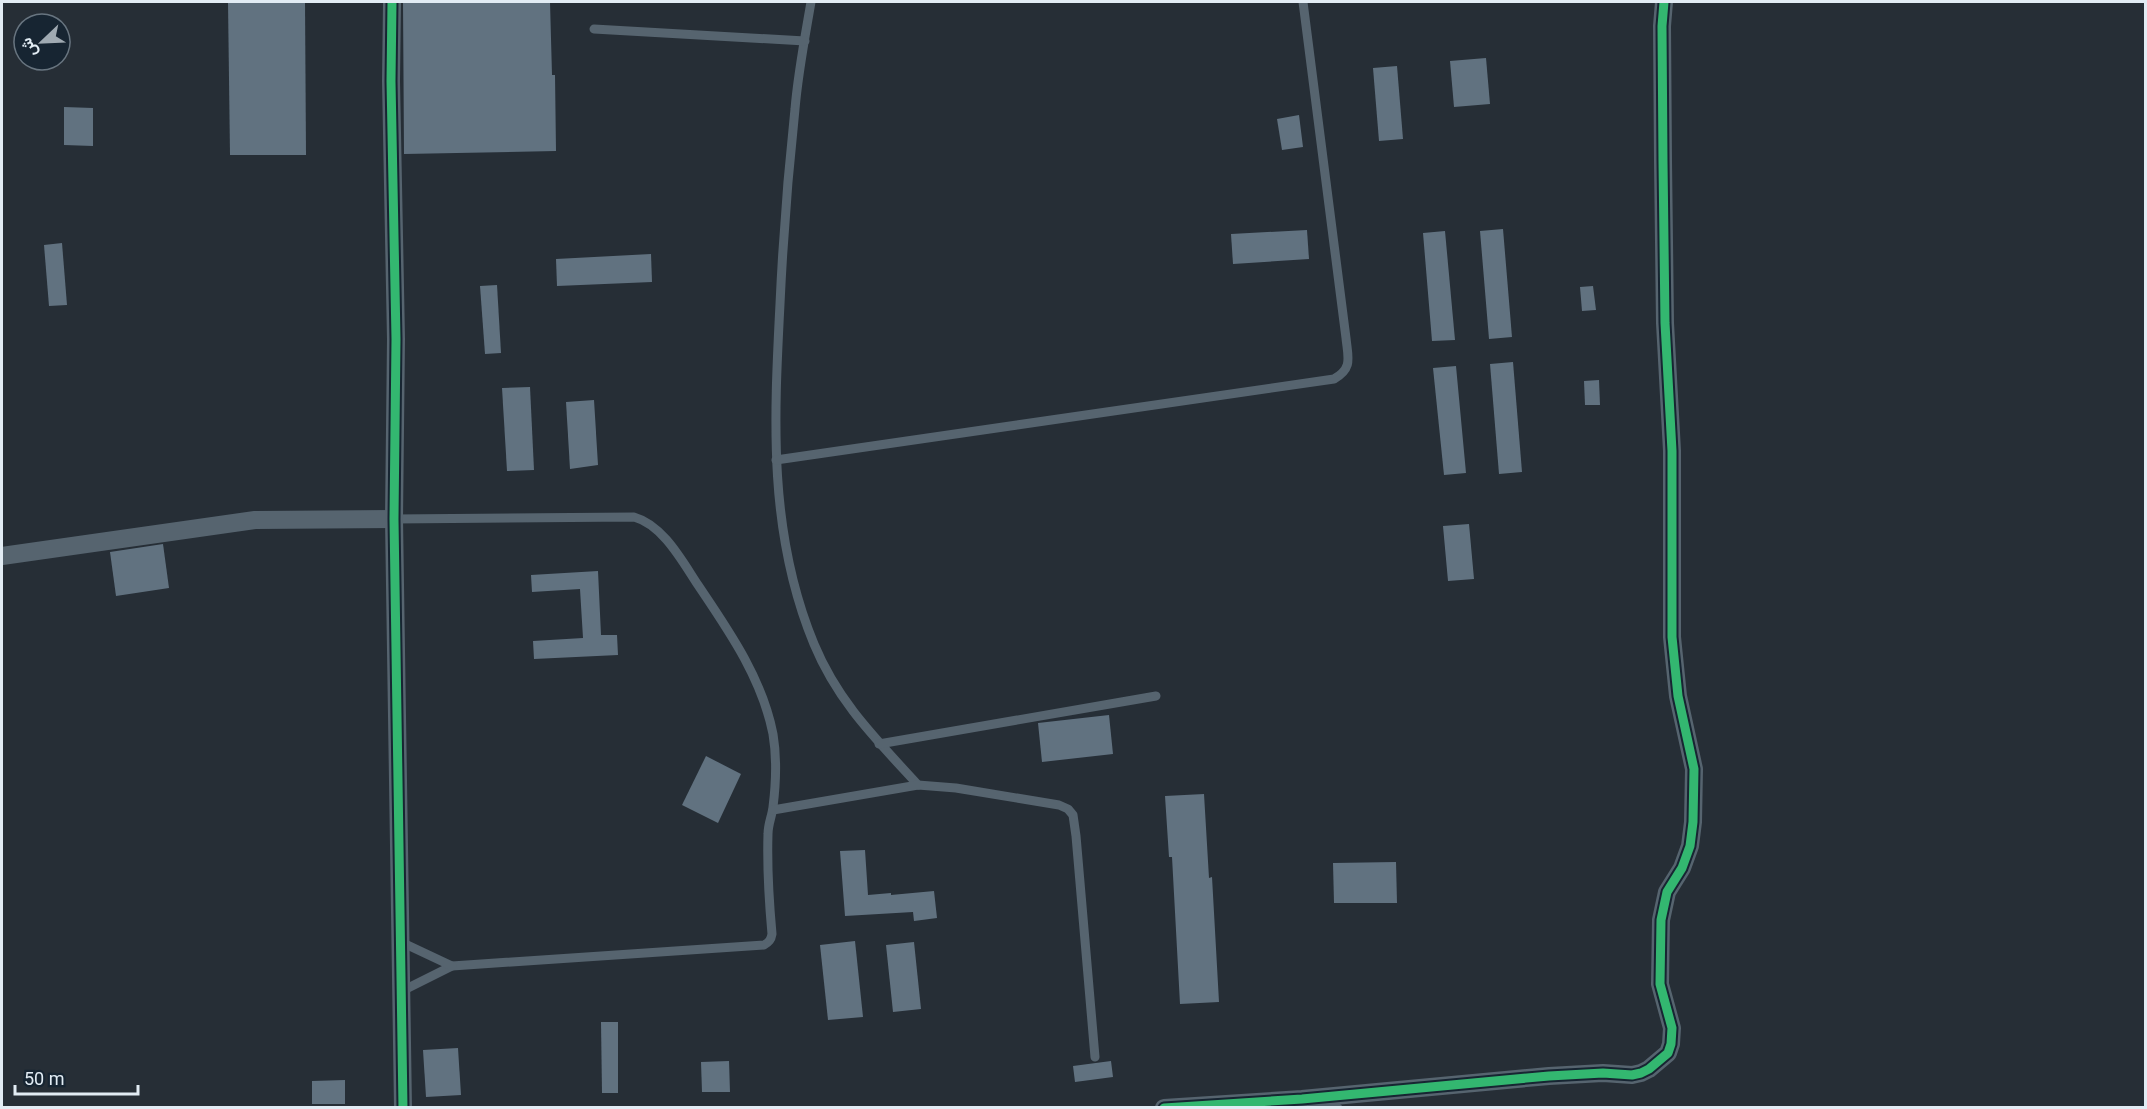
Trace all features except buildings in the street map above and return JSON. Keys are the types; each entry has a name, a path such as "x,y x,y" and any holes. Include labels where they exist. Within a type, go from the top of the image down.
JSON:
{"street":[{"path":"392,2 391,81 396,339 394,519 403,1107"},
{"path":"1164,1107 1302,1099 1463,1086 1549,1076 1603,1073 1632,1075 1641,1073 1668,1053 1672,1028 1660,984 1661,920 1667,892 1682,868 1690,846 1694,769 1678,696 1672,637 1672,451 1665,323 1662,26 1664,2"},
{"path":"2,556 255,520 394,519"}],"lane":[{"path":"811,2 795,108 782,266 775,399 777,491 782,532 791,575 814,644 840,696 879,744 918,785"},
{"path":"776,460 1334,379 1344,373 1349,363 1303,2"},
{"path":"594,29 805,41"},
{"path":"394,519 634,516 644,519 681,558 749,665 767,709 773,736 776,769 773,810 768,833 772,934 771,939 764,945 452,966 402,991"},
{"path":"879,744 1156,696"},
{"path":"773,810 918,785 956,788 1049,803 1068,809 1073,815 1076,836 1095,1057"},
{"path":"401,942 452,966"},
{"path":"1302,1099 1338,1107"}],"cycle path":[{"path":"392,2 391,81 396,339 394,519 403,1108"},
{"path":"1164,1108 1302,1099 1549,1076 1603,1073 1632,1075 1649,1069 1668,1053 1672,1028 1660,984 1661,920 1667,892 1682,868 1690,846 1694,769 1678,696 1672,637 1672,451 1665,323 1662,26 1664,2"}]}
